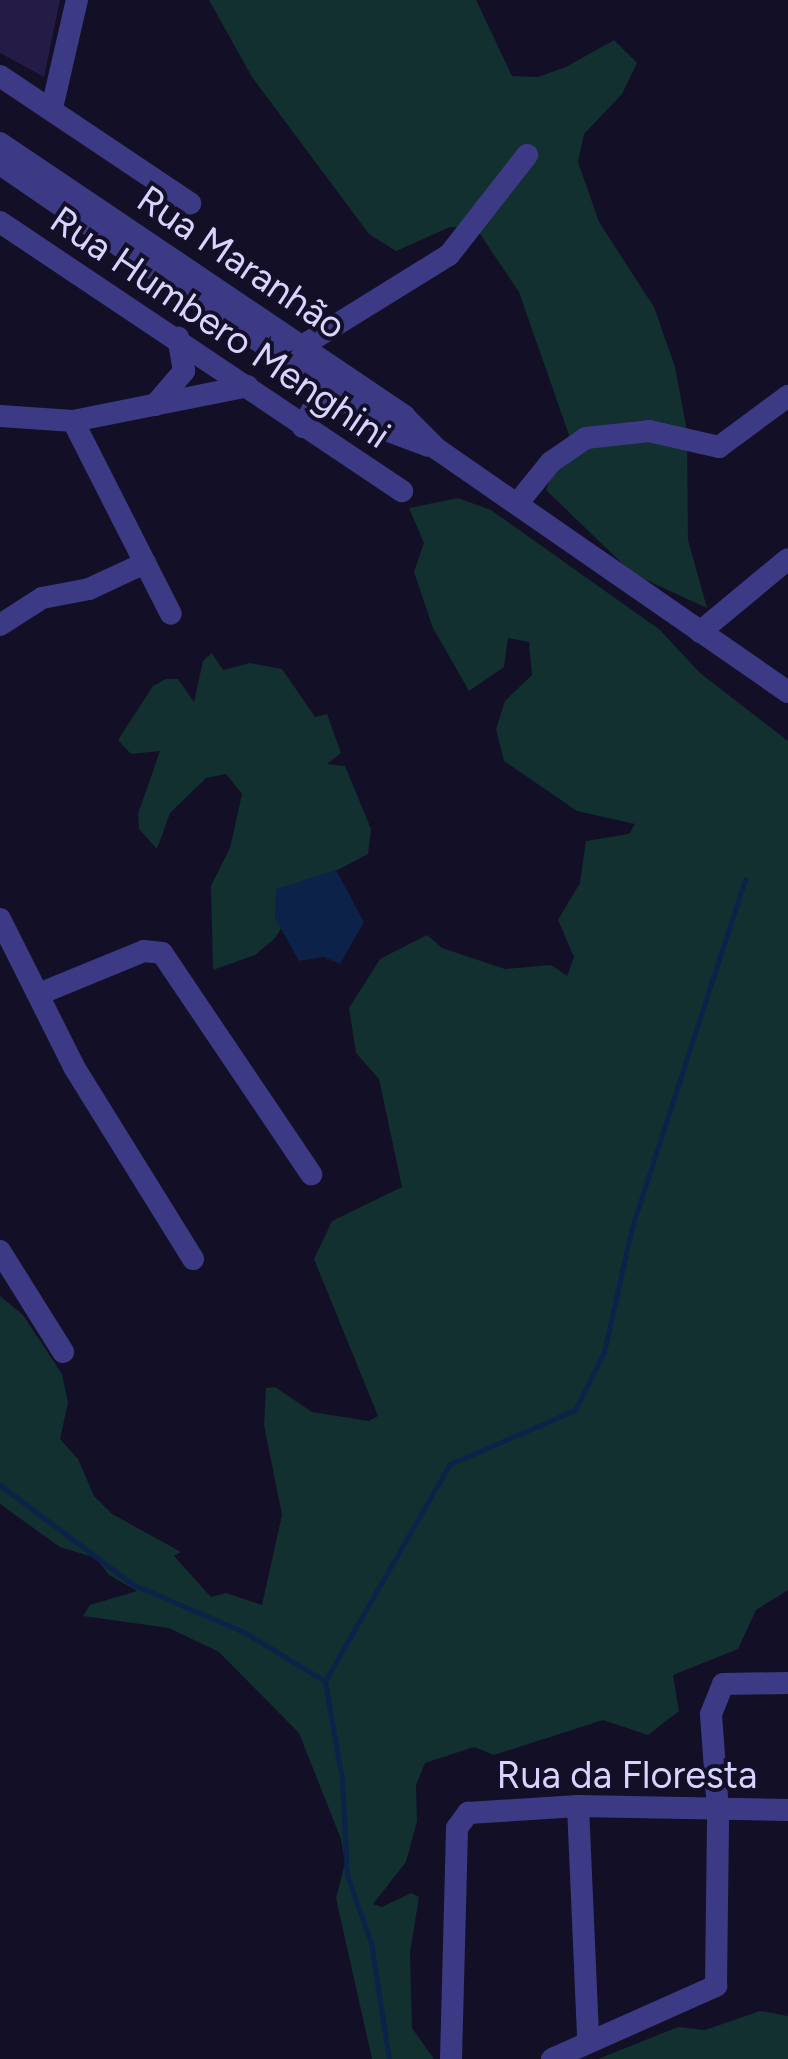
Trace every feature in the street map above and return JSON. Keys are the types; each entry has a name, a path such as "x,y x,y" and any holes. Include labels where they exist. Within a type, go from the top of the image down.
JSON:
{"street":[{"path":"52,108 77,0"},
{"path":"0,76 190,203"},
{"name":"Rua Maranhão","path":"0,143 302,346 329,377 391,432 437,449 788,692"},
{"path":"302,346 449,256 526,156"},
{"name":"Rua Maranhão","path":"0,164 329,377"},
{"name":"Rua Humbero Menghini","path":"0,222 402,491"},
{"path":"152,407 184,372 178,338"},
{"path":"303,427 329,377"},
{"path":"0,416 74,421 248,386"},
{"path":"518,504 552,462 586,438 649,431 719,447 788,396"},
{"path":"74,421 172,614"},
{"path":"700,632 788,560"},
{"path":"0,624 42,598 88,590 144,563"},
{"path":"0,919 74,1067 194,1259"},
{"path":"39,994 144,951 162,953 311,1174"},
{"path":"0,1251 63,1352"},
{"path":"552,2059 588,2039 716,1986 718,1810 710,1714 723,1684 788,1683"},
{"path":"578,1806 588,2039"},
{"name":"Rua da Floresta","path":"451,2059 457,1828 468,1814 578,1806 788,1810"}],"green space":[{"path":"209,0 476,0 512,76 538,77 566,67 614,40 637,63 622,94 584,134 578,162 599,222 654,307 675,367 687,431 688,540 707,608 633,574 546,490 569,435 519,292 476,228 450,227 396,251 369,234 252,77"},
{"path":"458,498 491,510 660,630 700,673 788,741 788,1590 756,1610 738,1649 673,1675 679,1711 648,1735 603,1720 494,1755 474,1747 425,1763 416,1785 417,1821 406,1862 373,1904 382,1907 411,1893 419,1897 410,1953 412,2028 434,2059 372,2059 336,1898 345,1863 341,1839 299,1733 219,1652 169,1628 83,1616 90,1605 137,1591 109,1575 96,1558 60,1547 0,1504 0,1296 23,1315 62,1374 68,1403 60,1439 78,1459 94,1496 112,1514 181,1552 174,1556 211,1597 226,1593 262,1605 282,1515 264,1425 266,1388 275,1387 312,1412 369,1421 378,1416 314,1259 332,1221 402,1187 379,1079 356,1053 349,1008 380,959 427,935 442,948 505,969 551,965 567,976 574,957 558,920 580,883 586,841 629,834 635,824 577,811 504,761 496,729 505,701 532,675 529,642 508,638 504,667 469,691 433,628 414,572 424,543 409,508"},
{"path":"212,653 223,670 250,663 282,669 315,717 327,714 341,753 327,764 345,766 371,829 368,854 309,885 275,938 255,955 213,970 211,886 230,848 242,794 226,774 206,778 170,813 157,849 139,829 138,814 160,751 131,754 118,740 153,686 166,679 178,679 194,702 203,661"},
{"path":"760,2011 788,2016 788,2059 598,2059 678,2027 705,2030"}],"water":[{"path":"336,870 364,922 340,964 324,957 299,961 275,918 276,889"}],"building":[{"path":"0,0 60,0 44,77 0,53"}],"waterway":[{"path":"325,1681 450,1464 575,1410 604,1352 632,1227 745,879"},
{"path":"0,1485 132,1584 246,1633 325,1681 342,1779 347,1875 371,1943 389,2059"}]}
